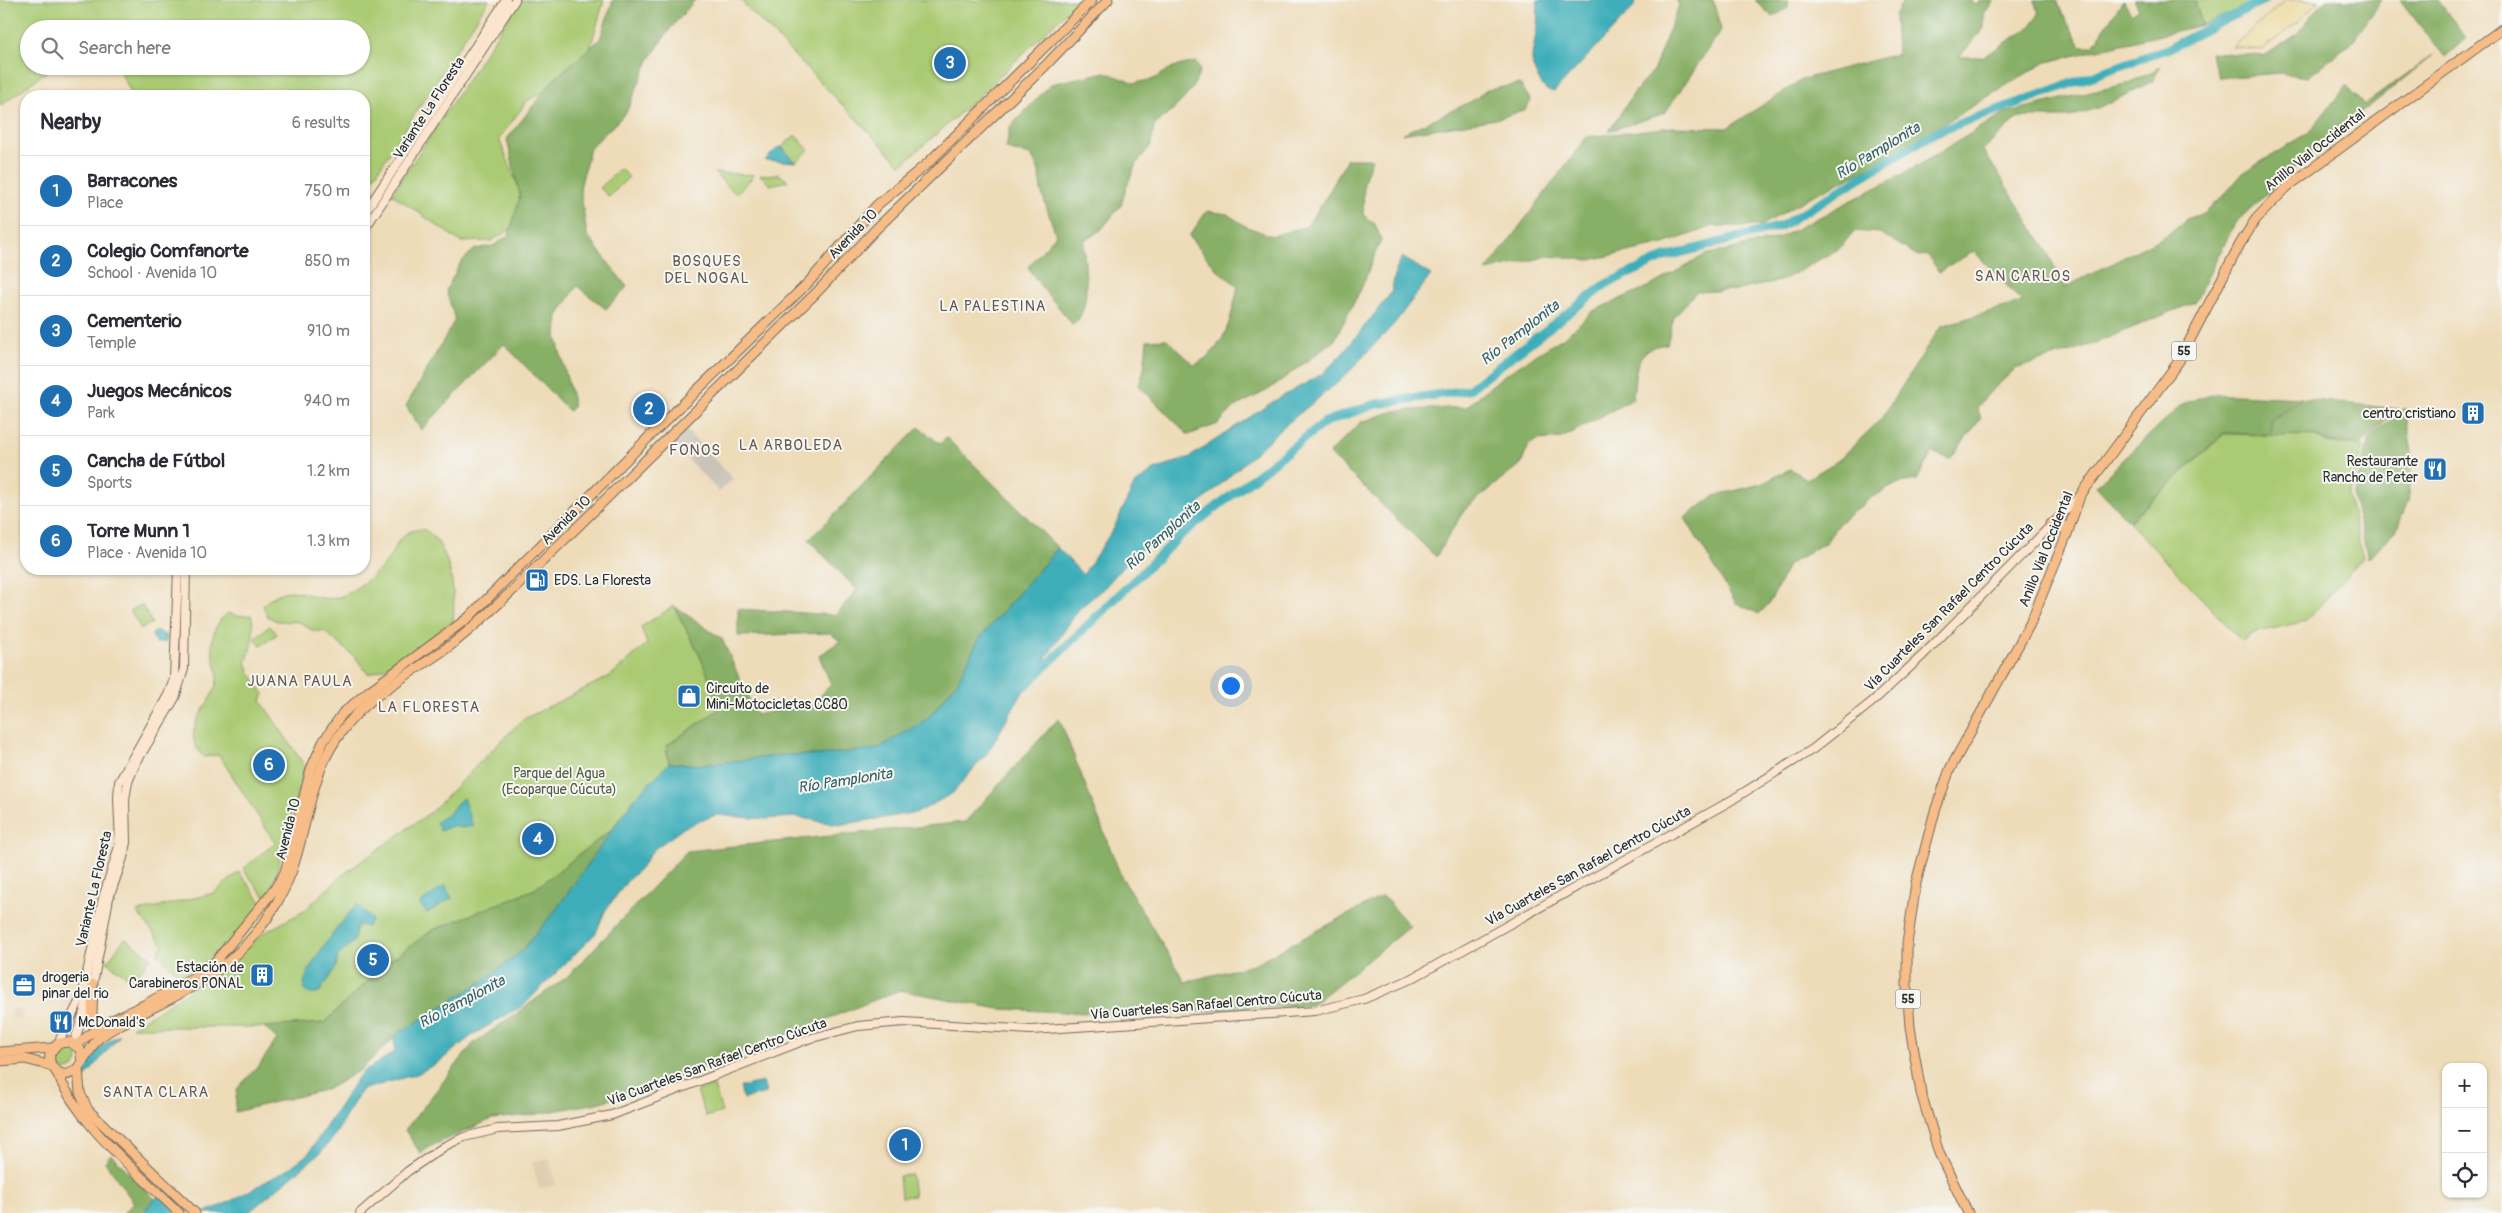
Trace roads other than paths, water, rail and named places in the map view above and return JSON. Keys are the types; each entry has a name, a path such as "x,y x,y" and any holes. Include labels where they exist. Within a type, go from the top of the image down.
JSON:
{"main road":[{"name":"Variante La Floresta","path":"370,221 495,23 506,0"},
{"name":"Variante La Floresta","path":"370,205 495,23 516,0"},
{"name":"Avenida 10","path":"194,980 216,961 280,882 289,859 311,769 324,742 342,714 367,693 468,618 808,283 877,205 928,163 1092,0"},
{"name":"Avenida 10","path":"80,1065 99,1038 124,1019 194,980 215,972 246,944 282,895 297,854 314,783 322,764 350,720 376,697 469,630 618,488 817,292 876,229 1045,66 1108,0"},
{"name":"Anillo Vial Occidental","path":"1968,1213 1939,1153 1921,1093 1910,1027 1907,944 1916,883 1935,811 1949,772 2027,631 2067,534 2080,496 2179,362 2240,244 2264,210 2287,187 2502,29"},
{"path":"877,205 881,213 890,216"},
{"path":"864,218 873,221 876,229"},
{"path":"608,479 612,485 618,488"},
{"path":"597,490 603,493 606,499"},
{"name":"Vía Cuarteles San Rafael Centro Cúcuta","path":"360,1213 408,1171 445,1146 464,1137 498,1129 558,1126 612,1115 808,1039 858,1026 904,1022 1031,1030 1315,1011 1364,999 1436,967 1492,933 1727,803 1813,749 1872,702 1922,656 2050,524 2080,496"},
{"path":"2050,524 2061,523 2066,528 2067,534"},
{"name":"Variante La Floresta","path":"75,1044 94,984 109,898 126,842 125,799 128,782 136,763 175,698 184,669 182,588 179,575"},
{"name":"Variante La Floresta","path":"55,1045 82,996 101,906 120,843 119,782 168,695 174,679 185,575"},
{"path":"94,984 92,1015 94,1020 102,1025"},
{"name":"Avenida 10","path":"75,1044 102,1025 124,1019"},
{"path":"0,1052 37,1049 67,1041 75,1044 82,1053 80,1093 84,1104 94,1116 133,1151 195,1213"},
{"path":"55,1045 49,1057 54,1069 95,1130 179,1213"},
{"path":"33,1061 38,1055 37,1049"},
{"path":"0,1061 33,1061 68,1074 80,1065"}],"water":[{"path":"1538,0 1636,0 1635,6 1554,92 1546,90 1535,73 1533,66 1532,54 1537,28"},
{"path":"780,146 795,162 765,160"},
{"path":"1402,257 1431,275 1394,324 1342,379 1283,427 1168,533 1135,553 1105,587 1079,609 1023,692 988,752 953,793 919,812 839,825 796,817 764,819 716,815 685,827 653,850 641,868 628,880 605,911 596,933 524,1005 474,1034 439,1062 417,1074 361,1090 334,1137 320,1153 248,1213 203,1213 227,1203 285,1171 308,1154 361,1073 395,1052 394,1038 396,1035 486,979 521,952 555,911 636,796 669,763 703,765 783,755 820,755 877,749 927,719 957,682 979,639 1058,548 1083,575 1114,528 1134,485 1154,470 1190,457 1274,401 1322,374 1344,352 1391,293 1396,270"},
{"path":"156,630 167,636 166,642 156,643 152,635"},
{"path":"463,798 473,826 462,828 452,826 440,831 436,822 450,813"},
{"path":"445,885 452,898 427,913 419,904"},
{"path":"357,904 372,920 367,927 360,925 357,927 354,941 338,956 336,967 319,993 308,993 304,990 305,982 315,959"},
{"path":"120,1035 84,1079 81,1072 93,1055 107,1042"},
{"path":"763,1082 766,1093 743,1099 740,1087"},
{"path":"179,1188 174,1203 185,1213 144,1213 158,1196 168,1190"}],"waterway":[{"name":"Río Pamplonita","path":"1026,685 1182,534 1325,422 1376,404 1468,390 1606,284 1665,257 1781,226 1936,132 2167,49 2264,0"}],"place":[{"name":"Cementerio","path":"950,63"},
{"name":"Colegio Comfanorte","path":"649,409"},
{"name":"centro cristiano","path":"2473,413"},
{"name":"Restaurante Rancho de Peter","path":"2435,469"},
{"name":"EDS. La Floresta","path":"537,580"},
{"name":"Circuito de Mini-Motocicletas CC80","path":"689,696"},
{"name":"Torre Munn 1","path":"269,765"},
{"name":"Juegos Mecánicos","path":"538,839"},
{"name":"Cancha de Fútbol","path":"373,960"},
{"name":"Estación de Carabineros PONAL","path":"262,975"},
{"name":"drogeria pinar del rio","path":"24,985"},
{"name":"McDonald's","path":"61,1022"},
{"name":"Barracones","path":"905,1145"}],"district":[{"name":"BOSQUES DEL NOGAL","path":"707,270"},
{"name":"SAN CARLOS","path":"2023,276"},
{"name":"LA PALESTINA","path":"993,306"},
{"name":"LA ARBOLEDA","path":"791,445"},
{"name":"FONOS","path":"695,450"},
{"name":"JUANA PAULA","path":"300,681"},
{"name":"LA FLORESTA","path":"429,707"},
{"name":"SANTA CLARA","path":"156,1092"}],"park label":[{"name":"Parque del Agua (Ecoparque Cúcuta)","path":"559,782"}]}
